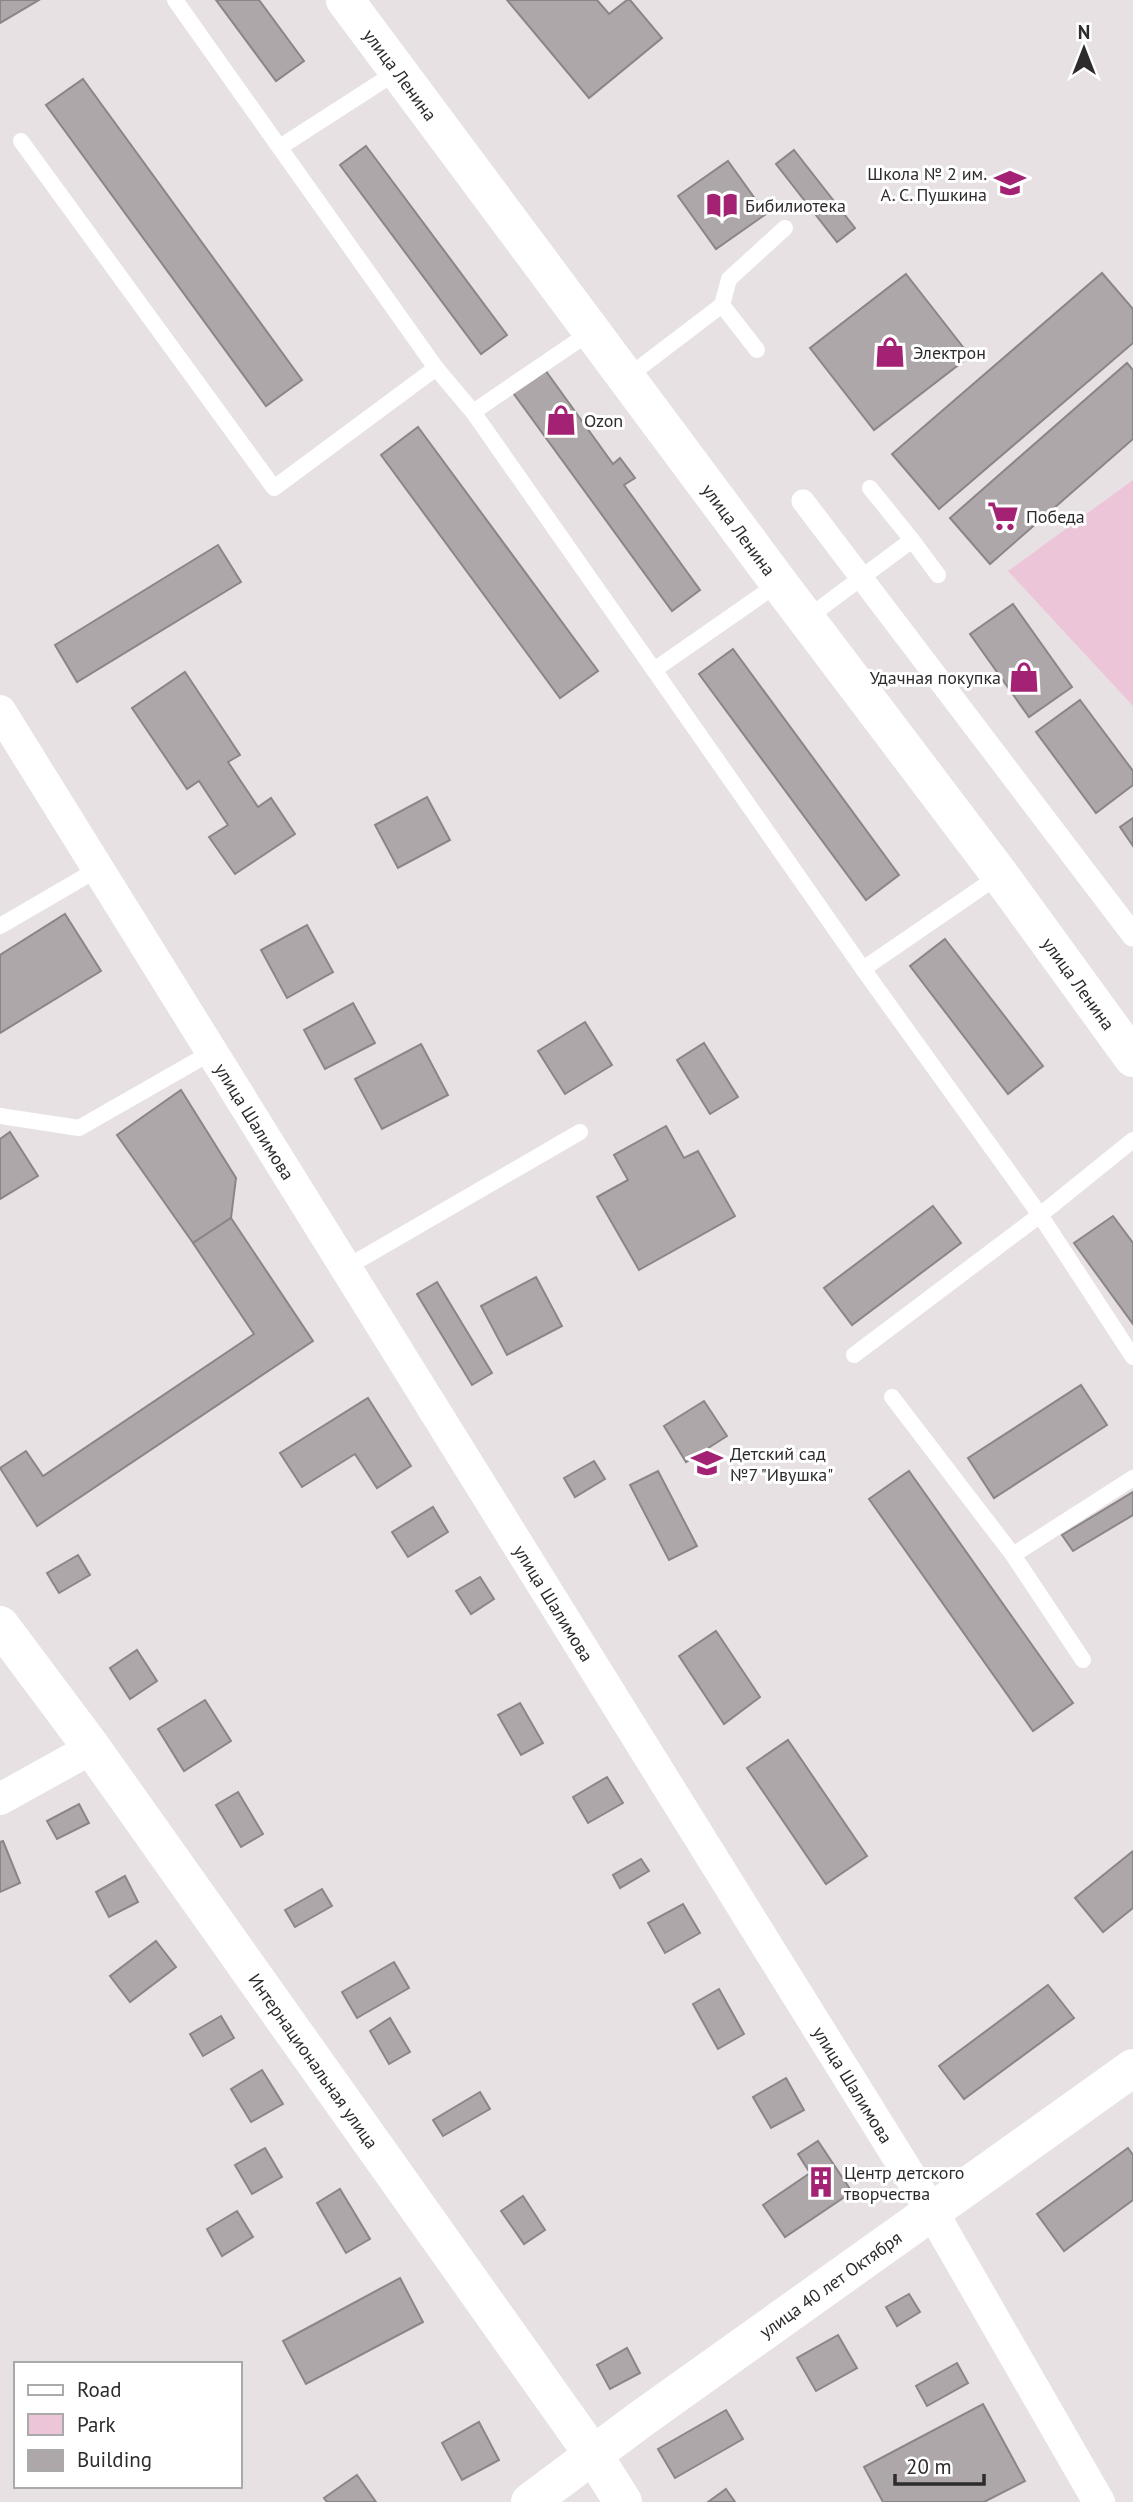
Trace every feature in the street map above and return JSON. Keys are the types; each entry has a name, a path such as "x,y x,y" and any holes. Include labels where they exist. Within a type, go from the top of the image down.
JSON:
{"street":[{"name":"улица Ленина","path":"345,0 806,620 1000,875 1133,1058"},
{"path":"803,501 1133,935"},
{"name":"улица Шалимова","path":"0,711 348,1267 931,2210 1099,2502"},
{"name":"Интернациональная улица","path":"0,1625 92,1748 594,2456 623,2502"},
{"path":"0,1799 92,1748"},
{"name":"улица 40 лет Октября","path":"530,2502 931,2210 1133,2068"}],"lane":[{"path":"175,0 436,368 473,412 863,969 1040,1215 1133,1357"},
{"path":"280,146 398,71"},
{"path":"22,141 274,488 436,368"},
{"path":"626,378 722,305 729,279 785,228"},
{"path":"722,305 757,350"},
{"path":"473,412 592,331"},
{"path":"870,488 938,575"},
{"path":"806,620 912,540"},
{"path":"654,670 779,583"},
{"path":"0,926 98,869"},
{"path":"863,969 1000,875"},
{"path":"0,1116 79,1128 212,1052"},
{"path":"348,1267 580,1132"},
{"path":"854,1355 1040,1215 1133,1140"},
{"path":"892,1397 1013,1555 1083,1660"},
{"path":"1013,1555 1133,1478"}],"green space":[{"path":"1133,480 1133,706 1008,571"}],"building":[{"path":"0,0 39,0 0,23"},
{"path":"216,0 259,0 304,61 276,81"},
{"path":"507,0 597,0 609,14 630,0 662,38 589,98"},
{"path":"83,79 302,380 266,406 46,105"},
{"path":"366,146 507,335 481,354 340,165"},
{"path":"794,150 855,228 837,242 776,164"},
{"name":"Бибилиотека","path":"728,161 766,214 716,249 678,196"},
{"path":"1102,273 1133,309 1133,343 939,509 892,454"},
{"name":"Электрон","path":"906,274 970,356 874,430 810,348"},
{"path":"1127,363 1133,370 1133,439 990,564 950,518"},
{"path":"543,367 613,464 620,458 635,478 624,485 700,590 672,611 511,390"},
{"path":"418,427 598,671 560,698 381,455"},
{"path":"218,545 241,582 77,682 55,645"},
{"path":"1013,604 1072,687 1029,717 970,634"},
{"path":"733,649 899,875 866,900 699,674"},
{"path":"185,672 240,755 228,762 258,807 271,798 295,834 235,874 209,837 228,825 199,781 187,789 132,708"},
{"path":"1080,700 1133,771 1133,785 1096,813 1036,732"},
{"path":"427,797 450,840 398,868 375,825"},
{"path":"1133,818 1133,846 1120,827"},
{"path":"65,914 101,971 0,1033 0,955"},
{"path":"307,925 333,972 287,998 261,950"},
{"path":"945,939 1043,1066 1008,1094 910,966"},
{"path":"353,1003 375,1043 325,1069 304,1030"},
{"path":"585,1022 612,1065 565,1094 538,1051"},
{"path":"704,1043 738,1097 710,1114 677,1060"},
{"path":"421,1044 448,1095 382,1129 355,1079"},
{"path":"181,1090 236,1178 231,1218 193,1243 117,1135"},
{"path":"666,1126 684,1158 698,1151 735,1216 639,1270 597,1197 628,1180 614,1155"},
{"path":"10,1132 38,1176 0,1199 0,1139"},
{"path":"933,1206 961,1243 852,1325 824,1288"},
{"path":"1113,1216 1133,1243 1133,1324 1074,1243"},
{"path":"231,1218 313,1341 37,1526 0,1468 26,1451 43,1476 254,1334 193,1243"},
{"path":"536,1277 562,1326 507,1355 481,1306"},
{"path":"437,1282 492,1373 472,1385 417,1294"},
{"path":"1081,1385 1107,1425 994,1498 968,1458"},
{"path":"368,1398 411,1466 377,1488 355,1454 302,1487 280,1453"},
{"path":"704,1401 727,1436 686,1462 664,1426"},
{"path":"594,1461 605,1479 575,1497 564,1478"},
{"path":"658,1471 697,1546 669,1560 630,1485"},
{"path":"909,1471 1073,1703 1033,1731 869,1499"},
{"path":"1133,1492 1133,1515 1073,1551 1062,1535"},
{"path":"433,1507 448,1532 408,1557 392,1532"},
{"path":"78,1555 90,1575 59,1593 47,1573"},
{"path":"480,1577 494,1599 471,1614 456,1591"},
{"path":"716,1631 760,1697 724,1724 679,1656"},
{"path":"137,1650 157,1681 130,1699 110,1668"},
{"path":"205,1700 231,1741 184,1771 158,1729"},
{"path":"520,1703 543,1743 521,1755 498,1715"},
{"path":"788,1740 867,1856 826,1884 747,1768"},
{"path":"607,1777 623,1803 588,1823 573,1797"},
{"path":"238,1792 263,1834 241,1847 216,1805"},
{"path":"79,1804 89,1823 57,1839 47,1821"},
{"path":"3,1841 20,1883 0,1892 0,1842"},
{"path":"1133,1851 1133,1908 1103,1932 1075,1898"},
{"path":"641,1859 649,1871 620,1888 613,1875"},
{"path":"125,1876 138,1902 109,1917 96,1892"},
{"path":"322,1889 332,1906 295,1927 285,1910"},
{"path":"683,1904 700,1933 665,1953 648,1923"},
{"path":"156,1941 176,1967 130,2002 110,1976"},
{"path":"394,1962 409,1988 357,2018 342,1992"},
{"path":"1048,1985 1074,2018 964,2099 939,2066"},
{"path":"719,1989 744,2034 718,2049 693,2004"},
{"path":"221,2016 234,2038 203,2056 190,2034"},
{"path":"390,2018 410,2052 389,2064 370,2031"},
{"path":"262,2070 283,2104 251,2122 231,2089"},
{"path":"786,2078 804,2110 771,2128 753,2097"},
{"path":"480,2092 490,2109 443,2136 433,2120"},
{"name":"Центр детского творчества","path":"818,2141 852,2192 785,2237 763,2205 810,2173 798,2154"},
{"path":"265,2148 282,2177 252,2194 235,2165"},
{"path":"1128,2148 1133,2155 1133,2200 1064,2251 1037,2214"},
{"path":"340,2189 370,2239 346,2253 317,2203"},
{"path":"523,2196 545,2230 524,2244 501,2211"},
{"path":"237,2211 253,2237 222,2256 207,2229"},
{"path":"400,2278 423,2322 306,2384 283,2341"},
{"path":"909,2294 920,2312 897,2326 886,2307"},
{"path":"838,2335 857,2368 816,2391 797,2358"},
{"path":"627,2348 640,2373 610,2389 597,2365"},
{"path":"957,2363 968,2383 927,2406 916,2386"},
{"path":"983,2404 1025,2481 984,2502 883,2502 864,2467"},
{"path":"726,2410 743,2439 675,2478 658,2449"},
{"path":"479,2422 499,2460 462,2480 442,2443"},
{"path":"357,2475 376,2502 327,2502 324,2498"},
{"path":"726,2489 735,2502 708,2502"}],"place":[{"name":"Школа № 2 им. А. С. Пушкина","path":"1010,183"},
{"name":"Бибилиотека","path":"722,205"},
{"name":"Электрон","path":"890,352"},
{"name":"Ozon","path":"561,420"},
{"name":"Победа","path":"1003,516"},
{"name":"Удачная покупка","path":"1024,677"},
{"name":"Детский сад №7 \"Ивушка\"","path":"707,1463"},
{"name":"Центр детского творчества","path":"821,2182"}]}
